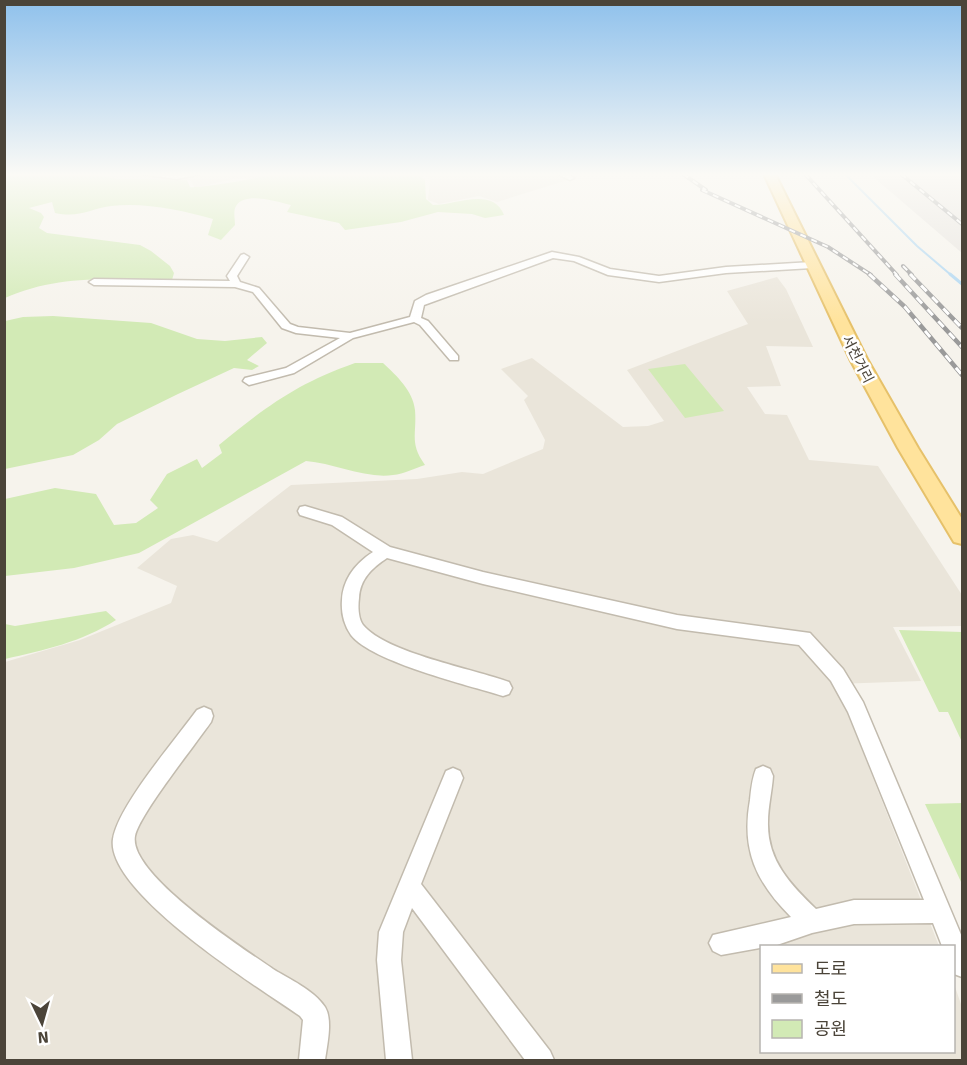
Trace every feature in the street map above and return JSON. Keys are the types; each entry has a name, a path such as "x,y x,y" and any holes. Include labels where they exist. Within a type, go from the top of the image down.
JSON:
{"main road":[{"name":"서천거리","path":"793,224 869,382 926,481 963,536"}],"street":[{"path":"415,319 422,301 552,255 576,259 608,272 659,279 683,278 726,270 812,265"},
{"path":"236,284 232,276 234,269 244,257"},
{"path":"94,282 236,284 256,290 290,328 350,336"},
{"path":"249,381 292,370 350,336 415,319 424,323 454,358"},
{"path":"305,511 338,521 385,552 483,578 677,622 804,638 837,675 856,708 954,945"},
{"path":"385,552 372,560 355,577 351,592 350,615 358,632 378,646 503,688"},
{"path":"204,716 129,820 123,840 125,852 142,880 214,942 309,1007 316,1016 312,1060"},
{"path":"763,776 757,842 765,867 782,892 812,921"},
{"path":"399,1060 389,960 391,932 453,778"},
{"path":"409,886 541,1060"},
{"path":"721,943 777,933 812,921 854,912 940,911"},
{"path":"955,946 963,965"}],"shaded area":[{"path":"928,224 962,224 962,253"},
{"path":"777,277 786,289 813,347 766,346 781,386 747,387 765,414 787,415 809,460 878,466 962,595 962,626 893,627 921,681 836,684 939,945 760,945 760,1053 955,1053 955,987 962,1007 962,1060 5,1060 5,662 80,640 171,603 177,586 137,568 171,539 193,535 217,542 291,485 417,479 462,472 483,474 543,449 545,440 524,400 528,396 501,369 532,358 623,427 648,426 664,421 627,370 748,324 727,291"}],"green space":[{"path":"4,224 41,224 39,228 47,233 140,245 170,266 174,273 172,280 66,281 25,290 5,298"},
{"path":"212,224 235,224 221,240 208,235"},
{"path":"340,224 389,224 345,230"},
{"path":"53,316 151,323 197,339 225,341 262,337 267,343 247,360 259,366 252,370 234,368 178,394 117,424 99,440 73,455 5,469 5,321 23,317"},
{"path":"355,363 383,363 408,390 415,410 415,444 425,465 401,473 382,476 306,461 139,553 74,568 5,576 5,499 55,488 96,494 114,525 136,523 158,508 150,500 167,474 197,459 202,468 222,453 219,445 268,407 316,379"},
{"path":"685,364 724,411 685,418 648,369"},
{"path":"106,611 116,620 103,628 62,644 5,659 5,624 15,626"},
{"path":"899,630 962,632 962,742 948,712 939,712"},
{"path":"962,803 962,884 925,804"}],"waterway":[{"path":"895,224 951,275"},
{"path":"950,274 962,284"}],"railway":[{"path":"776,224 828,247 871,275"},
{"path":"850,224 897,275"},
{"path":"903,266 912,275"},
{"path":"869,274 905,307 962,375"},
{"path":"895,274 962,347"},
{"path":"910,274 962,328"}]}
